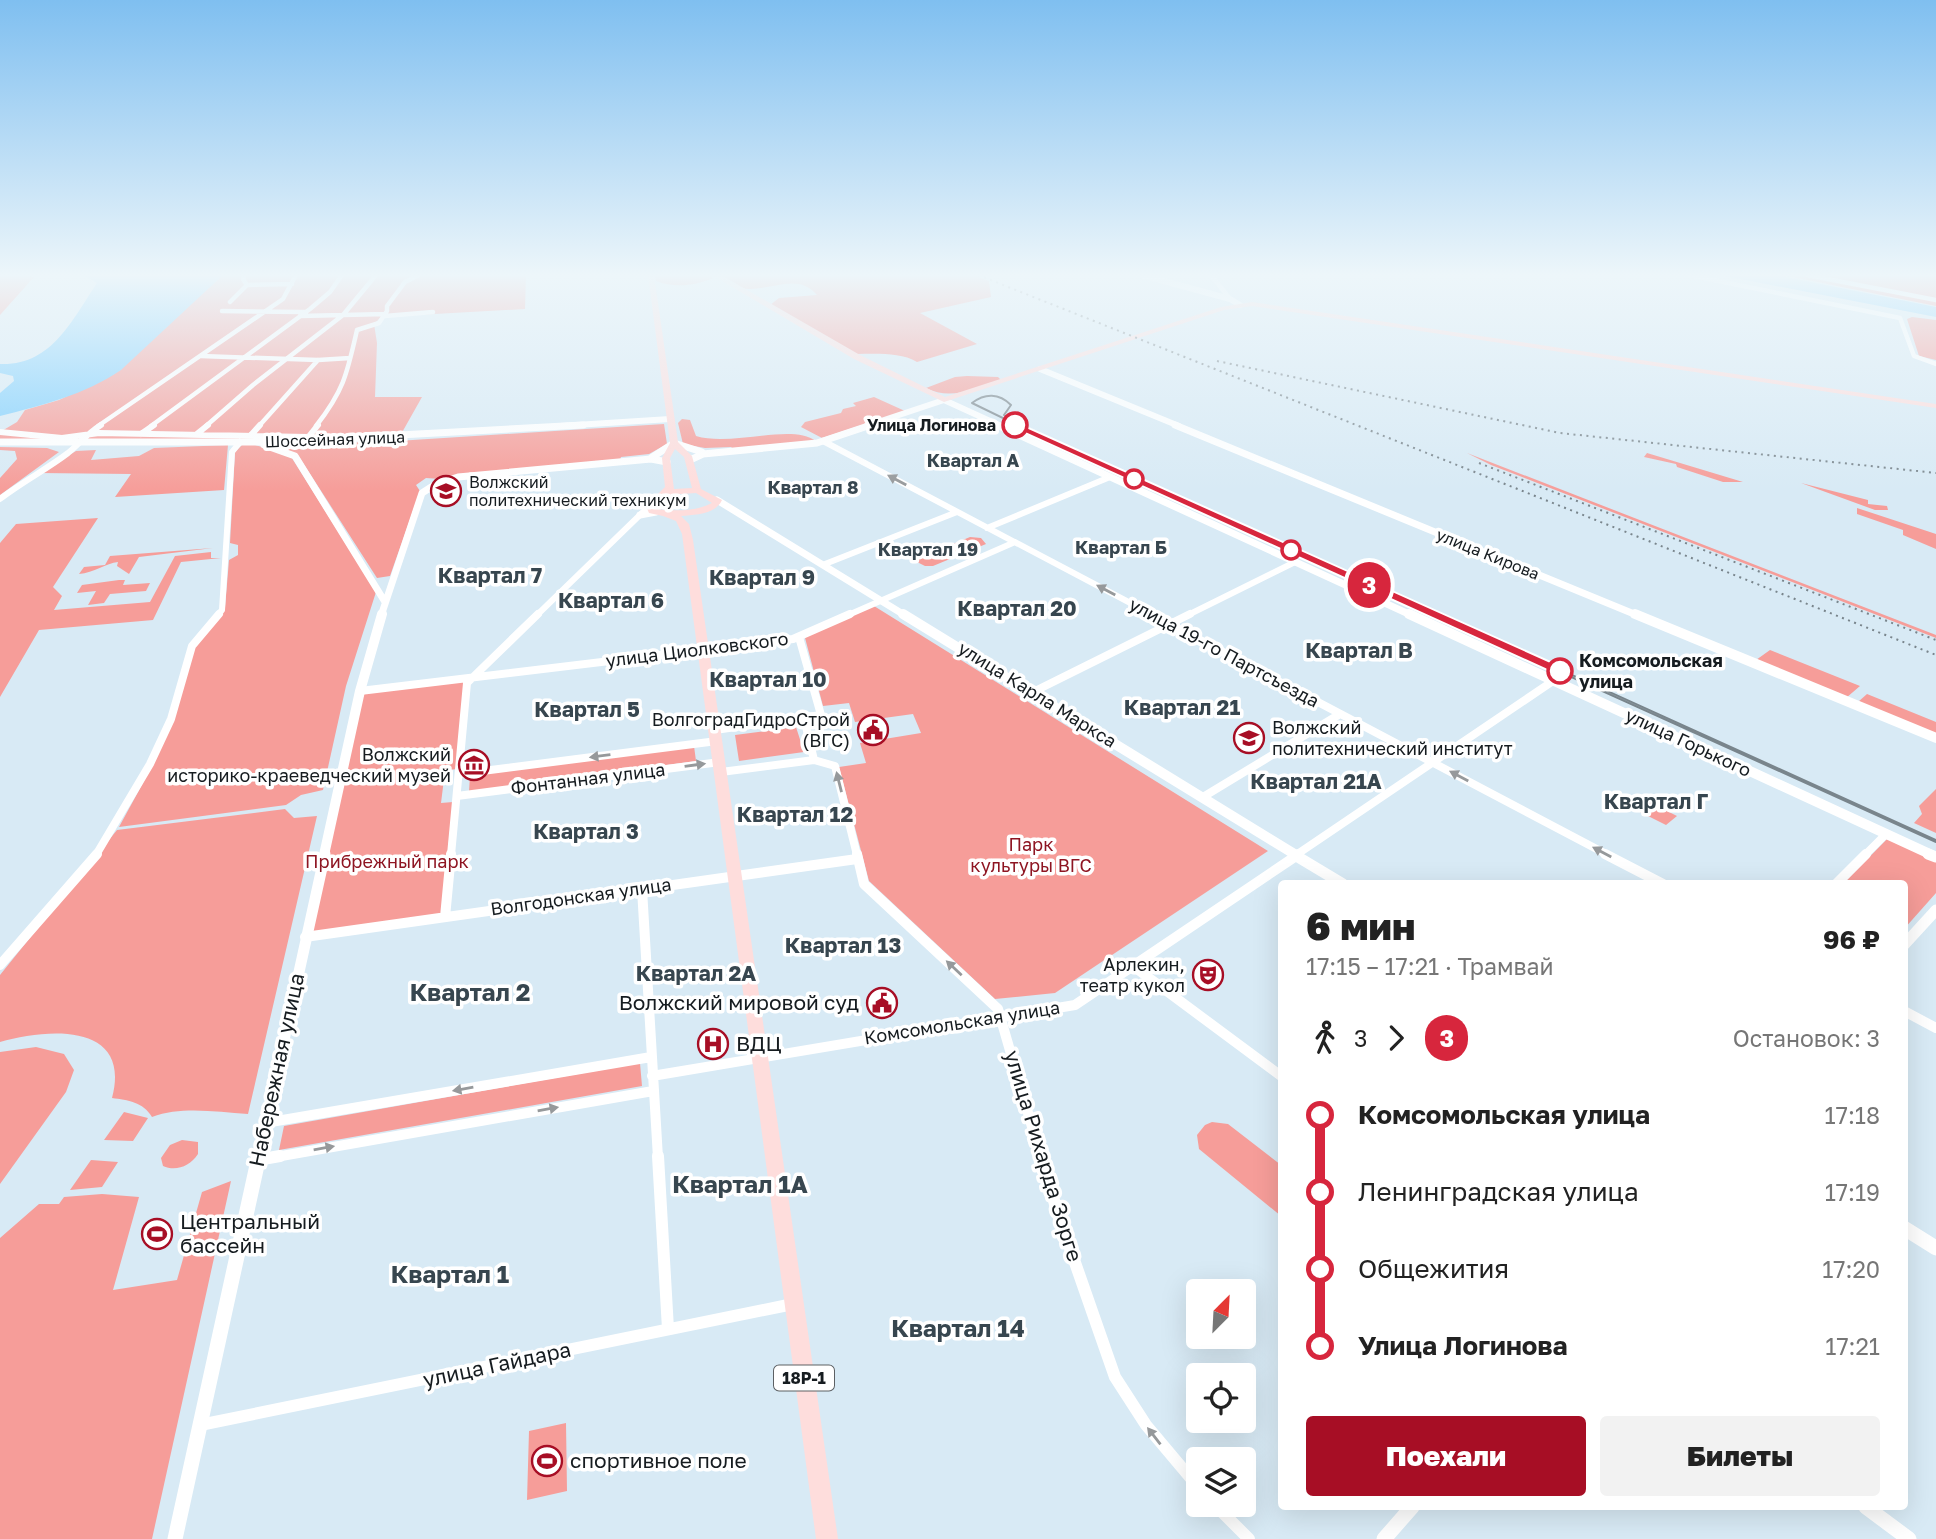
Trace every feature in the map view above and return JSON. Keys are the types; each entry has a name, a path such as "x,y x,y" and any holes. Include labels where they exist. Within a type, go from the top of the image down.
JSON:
{"main road":[{"path":"660,347 674,443 690,460 697,490 709,506"},
{"path":"839,347 944,401 1107,347"},
{"path":"1541,347 1936,406"},
{"path":"657,510 664,494 670,488 666,458 674,443"},
{"path":"664,494 697,490"},
{"path":"657,510 709,506"},
{"path":"657,510 681,517 685,521 709,506"},
{"name":"18Р-1","path":"685,521 827,1539"}],"street":[{"path":"0,499 86,435 214,347"},
{"path":"127,445 258,347"},
{"path":"198,433 302,347"},
{"path":"0,432 62,438 86,435 198,433 307,439 338,398 346,380 353,347"},
{"path":"1911,347 1914,356 1936,364"},
{"path":"201,356 318,360 350,358"},
{"path":"251,435 318,360"},
{"name":"улица Кирова","path":"1040,369 1936,738"},
{"path":"690,460 703,454 823,441 944,401"},
{"name":"улица Горького","path":"944,401 1936,857"},
{"name":"Шоссейная улица","path":"0,442 127,445 240,442 481,433 670,419"},
{"path":"263,441 264,445 295,456 385,603"},
{"name":"улица 19-го Партсъезда","path":"823,441 1655,880"},
{"path":"0,965 106,842 150,764 171,719 192,646 222,610 232,455 240,442"},
{"path":"629,461 657,456 674,443 697,452 727,452"},
{"path":"629,461 652,458 667,463"},
{"name":"Набережная улица","path":"175,1539 360,691 385,603 422,493 436,484 458,477 629,461"},
{"path":"987,528 1110,477"},
{"name":"улица Карла Маркса","path":"709,506 731,508 825,564 1337,880"},
{"path":"445,917 467,683 640,515 657,510"},
{"path":"825,564 957,512"},
{"name":"улица Циолковского","path":"360,691 759,645 799,637 1015,542"},
{"path":"1033,692 1294,562"},
{"path":"372,579 381,582 394,576"},
{"path":"799,637 821,715 804,718 814,760"},
{"name":"Комсомольская улица","path":"652,1076 1076,1005 1553,681"},
{"path":"1203,797 1340,714"},
{"name":"Фонтанная улица","path":"459,774 716,735 804,718"},
{"name":"Фонтанная улица","path":"457,796 720,767 814,760"},
{"name":"улица Рихарда Зорге","path":"814,760 835,766 864,884 998,1009 1039,1153 1115,1377 1146,1425 1186,1473"},
{"path":"1840,880 1886,834"},
{"name":"Волгодонская улица","path":"305,937 857,859"},
{"path":"642,888 668,1329"},
{"path":"1908,941 1936,910"},
{"path":"1133,966 1278,1074"},
{"path":"1908,1013 1936,1028"},
{"path":"265,1123 651,1057"},
{"path":"257,1160 653,1091"},
{"path":"1908,1230 1936,1248"},
{"name":"улица Гайдара","path":"200,1425 793,1304"},
{"path":"1384,1539 1409,1510"},
{"path":"1870,1510 1909,1539"},
{"path":"1227,1517 1249,1539"}],"green space":[{"path":"144,347 377,347 375,397 422,397 400,436 302,440 0,440 0,432 17,422 25,410 59,400 114,374"},
{"path":"843,347 968,347 917,362 896,355 856,354"},
{"path":"1916,347 1936,347 1936,360 1919,356"},
{"path":"955,377 998,377 1001,380 954,393 935,392 926,388"},
{"path":"874,397 905,411 822,438 801,427 805,422 841,413 843,409 856,406 853,403"},
{"path":"682,419 690,420 696,436 710,439 792,434 816,441 733,449 705,448 683,444 678,423"},
{"path":"664,424 667,444 649,454 621,457 620,460 440,479 426,478 416,485 420,491 390,576 377,578 298,455 269,445 397,441"},
{"path":"228,445 224,490 115,497 131,474 39,473 76,451 96,450 91,460 139,456 154,448"},
{"path":"242,445 255,445 290,455 376,592 346,686 323,790 301,795 286,805 119,827 143,783 195,646 225,608 229,560 238,555 238,545 230,543 235,452"},
{"path":"0,447 47,448 59,452 0,495 0,478 17,459 15,451 0,450"},
{"path":"1467,453 1936,635 1936,638 1491,465"},
{"path":"1647,453 1743,482 1723,482 1677,467 1676,464 1644,457"},
{"path":"1801,483 1868,500 1868,504 1887,506 1888,510 1875,510"},
{"path":"1857,508 1936,534 1936,549 1903,535 1903,530 1857,514"},
{"path":"98,518 53,587 62,596 54,610 150,602 175,556 211,552 211,558 221,558 181,562 153,620 39,630 0,697 0,543 16,524"},
{"path":"970,537 981,538 986,544 933,566 917,562 919,558"},
{"path":"213,548 139,557 129,574 117,566 118,562 79,574 84,567 105,565 110,556"},
{"path":"125,580 123,585 150,583 146,591 110,594 104,603 88,605 96,591 77,593 82,585"},
{"name":"Парк культуры ВГС","path":"874,606 1268,851 1055,993 995,999 869,881 839,767 866,763 860,743 921,733 913,714 855,722 849,703 823,706 804,634"},
{"path":"1770,650 1860,686 1846,698 1756,660"},
{"name":"Прибрежный парк","path":"464,681 456,769 445,771 441,803 453,802 441,915 311,934 362,694"},
{"path":"1867,694 1936,722 1936,734 1858,702"},
{"path":"796,727 804,752 739,761 735,735"},
{"path":"694,746 696,761 469,792 470,775"},
{"path":"1936,789 1936,833 1914,823 1922,814 1919,806"},
{"path":"1635,795 1677,816 1666,825 1624,804"},
{"path":"285,809 294,818 317,816 248,1114 187,1111 152,1117 140,1105 112,1098 115,1073 110,1055 98,1043 82,1036 62,1034 41,1034 0,1042 0,975 117,830"},
{"path":"1887,839 1936,861 1936,893 1908,924 1908,880 1847,880"},
{"path":"36,1047 64,1054 74,1070 66,1092 0,1184 0,1052"},
{"path":"640,1063 642,1086 279,1150 284,1126"},
{"path":"124,1112 148,1118 133,1141 104,1140"},
{"path":"1212,1122 1228,1124 1278,1163 1278,1214 1199,1149 1197,1135 1205,1125"},
{"path":"182,1140 198,1142 198,1154 182,1167 163,1166 161,1158 170,1145"},
{"path":"91,1160 118,1162 102,1187 70,1190"},
{"path":"231,1181 152,1539 0,1539 0,1238 39,1204 59,1204 64,1197 102,1194 139,1197 113,1290 177,1280 202,1192"},
{"name":"спортивное поле","path":"566,1423 567,1491 527,1500 529,1431"}],"water":[{"path":"49,347 146,347 121,370 93,386 0,416 0,393 14,381 13,376 0,373 0,364 18,363"}],"tram line":[{"path":"1936,840 1016,423 1004,415 1011,405 1002,398 987,396 972,403 1050,441 1936,842"},
{"name":"3","path":"1015,425 1560,671"}],"railway":[{"path":"1159,347 1936,655"},
{"path":"1217,361 1560,433 1936,473"},
{"path":"1479,463 1936,640"}],"place":[{"name":"Улица Логинова","path":"1015,425"},
{"name":"Волжский политехнический техникум","path":"446,491"},
{"name":"Комсомольская улица","path":"1560,671"},
{"name":"ВолгоградГидроСтрой (ВГС)","path":"873,730"},
{"name":"Волжский политехнический институт","path":"1249,738"},
{"name":"Волжский историко-краеведческий музей","path":"474,765"},
{"name":"Арлекин, театр кукол","path":"1208,975"},
{"name":"Волжский мировой суд","path":"882,1003"},
{"name":"ВДЦ","path":"713,1044"},
{"name":"Центральный бассейн","path":"157,1234"},
{"name":"спортивное поле","path":"547,1461"}],"district":[{"name":"Квартал А","path":"973,461"},
{"name":"Квартал 8","path":"813,488"},
{"name":"Квартал Б","path":"1121,548"},
{"name":"Квартал 19","path":"928,550"},
{"name":"Квартал 7","path":"490,576"},
{"name":"Квартал 9","path":"762,578"},
{"name":"Квартал 6","path":"611,601"},
{"name":"Квартал 20","path":"1017,609"},
{"name":"Квартал В","path":"1359,651"},
{"name":"Квартал 10","path":"768,680"},
{"name":"Квартал 21","path":"1182,708"},
{"name":"Квартал 5","path":"587,710"},
{"name":"Квартал 21А","path":"1316,782"},
{"name":"Квартал Г","path":"1656,802"},
{"name":"Квартал 12","path":"795,815"},
{"name":"Квартал 3","path":"586,832"},
{"name":"Квартал 13","path":"843,946"},
{"name":"Квартал 2А","path":"696,974"},
{"name":"Квартал 2","path":"470,993"},
{"name":"Квартал 1А","path":"740,1185"},
{"name":"Квартал 1","path":"450,1275"},
{"name":"Квартал 14","path":"958,1329"}]}
